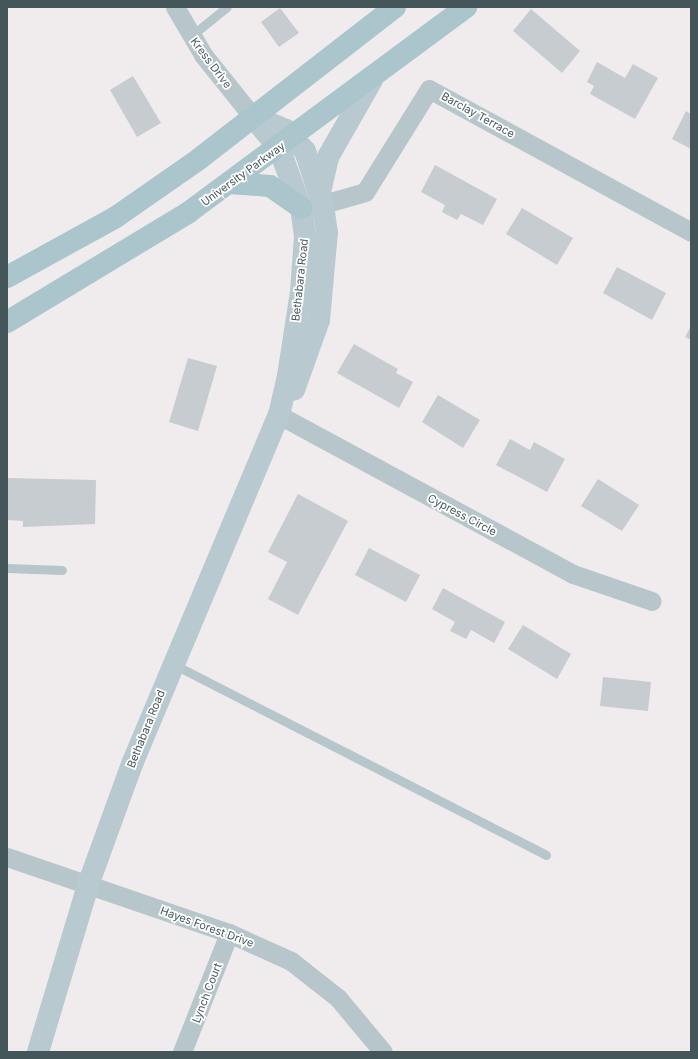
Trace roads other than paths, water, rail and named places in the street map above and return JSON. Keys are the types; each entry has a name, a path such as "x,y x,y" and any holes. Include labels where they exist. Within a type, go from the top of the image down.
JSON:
{"main road":[{"path":"7,277 116,217 199,159 252,116 395,7"},
{"name":"University Parkway","path":"7,322 117,258 230,183 372,80 466,7"},
{"path":"230,183 270,186 301,208"}],"street":[{"name":"Kress Drive","path":"175,7 191,36 252,116"},
{"path":"321,199 328,157 372,80"},
{"name":"Barclay Terrace","path":"301,208 321,199 365,192 428,89 691,232"},
{"name":"Bethabara Road","path":"38,1052 88,885 172,664 279,416 298,384 319,320 327,232 321,199 305,151 286,142 252,116"},
{"name":"Bethabara Road","path":"279,416 300,292 305,236 301,208 286,142"},
{"name":"Cypress Circle","path":"279,416 573,574 652,601"},
{"name":"Hayes Forest Drive","path":"7,857 229,933 291,961 312,975 338,998 383,1052"},
{"name":"Lynch Court","path":"182,1052 229,933"}],"lane":[{"path":"191,36 227,7"},
{"path":"7,568 62,570"},
{"path":"172,664 546,855"}]}
